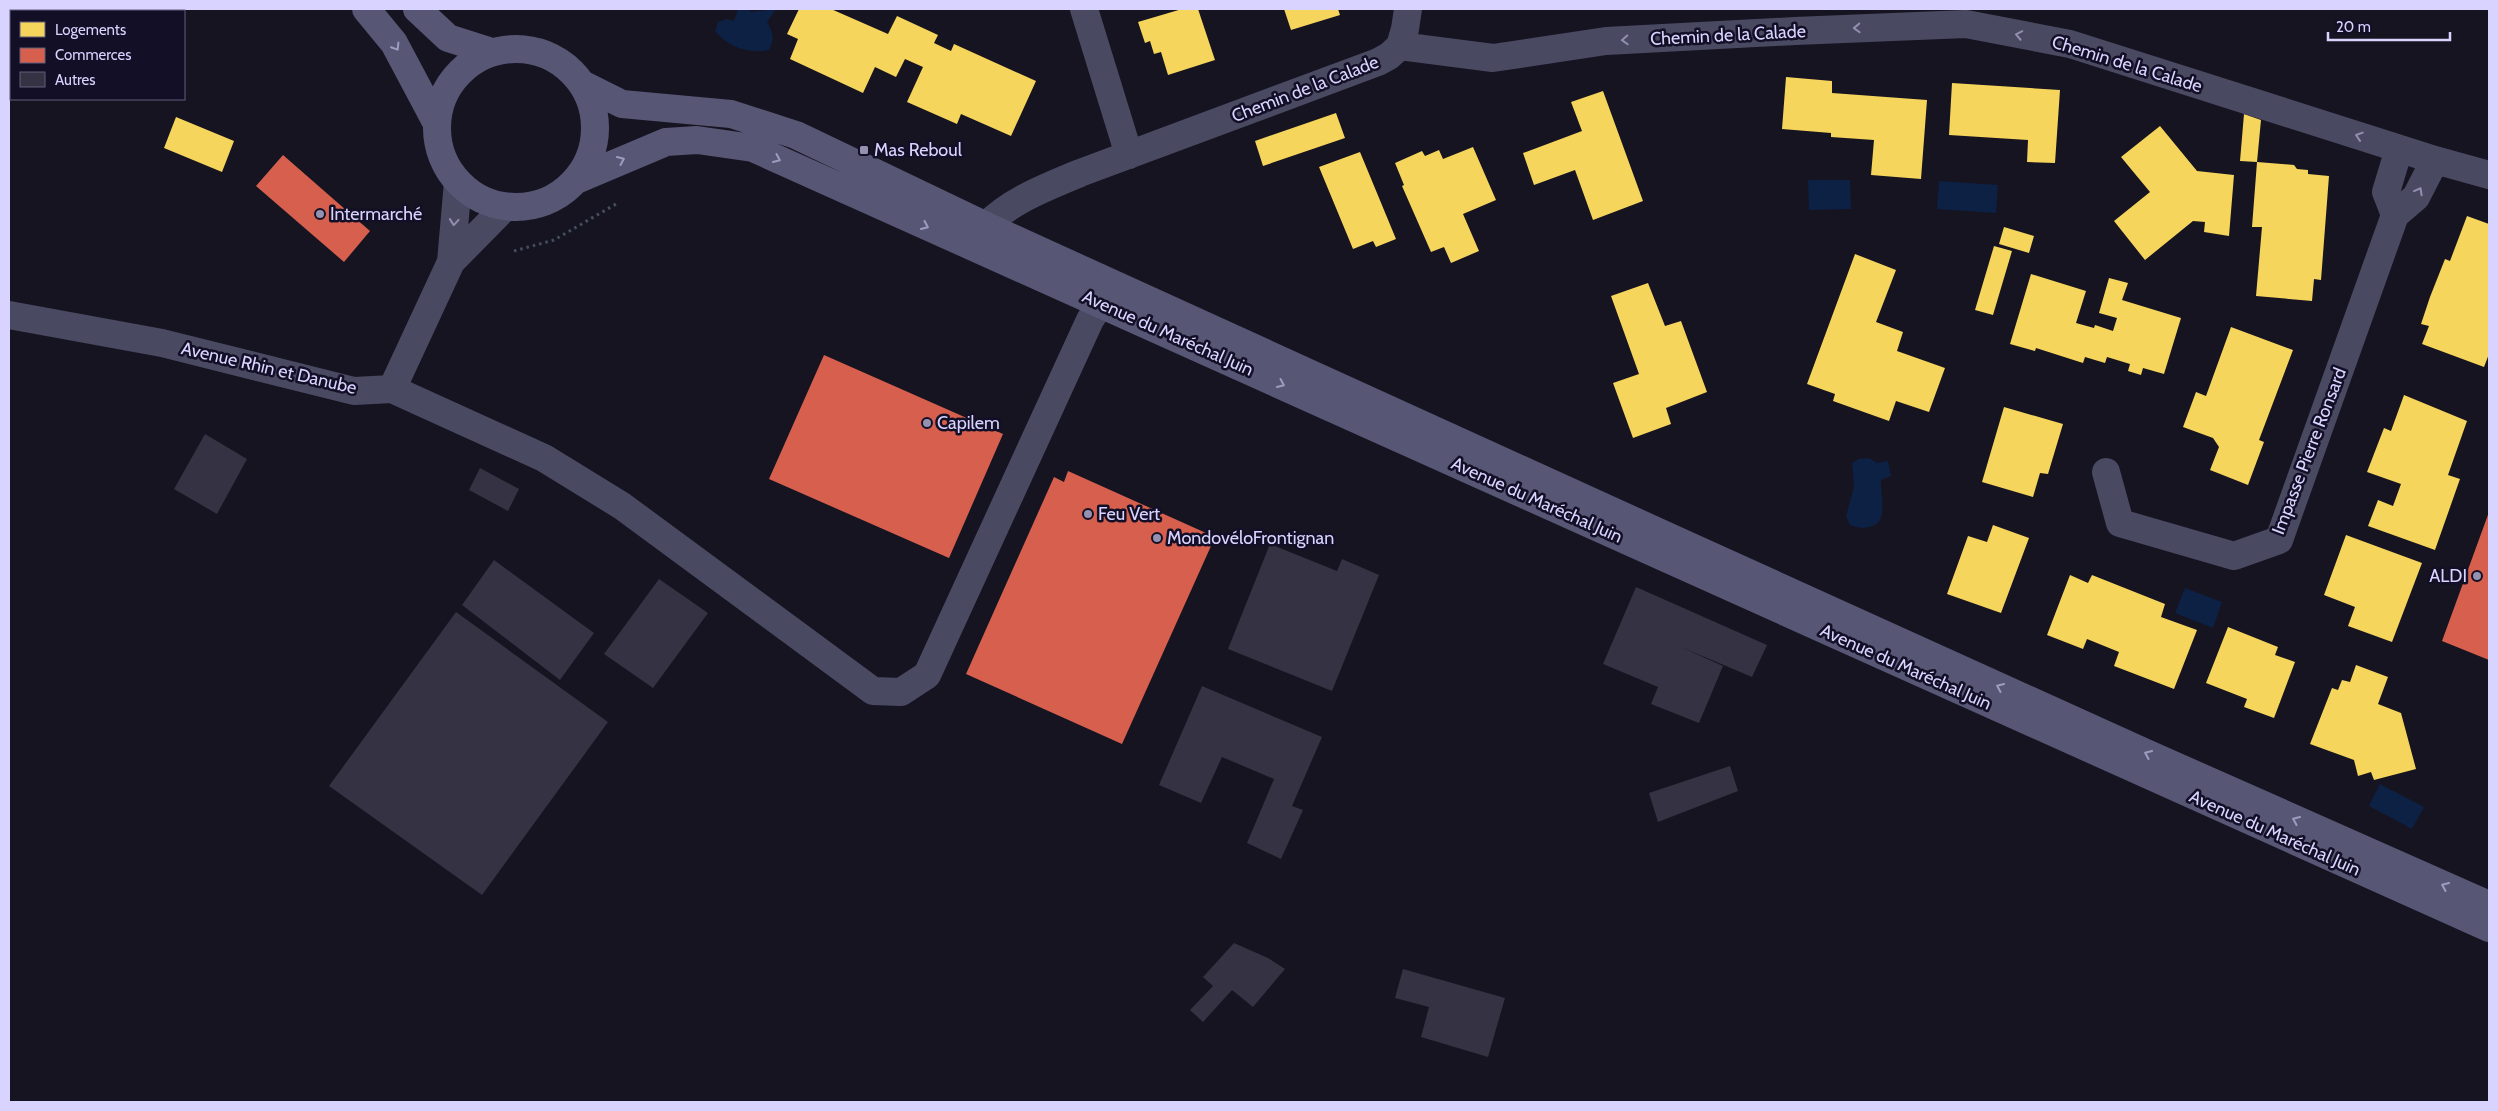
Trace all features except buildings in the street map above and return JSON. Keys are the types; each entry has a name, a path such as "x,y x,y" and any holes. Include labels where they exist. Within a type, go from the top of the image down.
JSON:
{"main road":[{"path":"366,9 394,43 436,122"},
{"path":"416,9 448,38 492,52"},
{"path":"517,48 542,52 565,65 582,84 592,107 595,133 590,158 576,180 556,197 531,206 505,207 479,199 458,182 445,165 440,151 436,122 441,99 453,78 471,62 492,52 517,48"},
{"name":"Avenue du Maréchal Juin","path":"582,84 622,104 730,114 796,135 986,226 2137,749 2489,905"},
{"name":"Avenue du Maréchal Juin","path":"576,180 666,142 697,140 753,148 2489,928"}],"street":[{"path":"1084,9 1129,155"},
{"path":"1400,46 1406,29 1408,9"},
{"name":"Chemin de la Calade","path":"986,226 996,215 1032,194 1129,155 1378,62 1389,56 1400,46 1493,58 1606,42 1795,30 1966,24 2070,44 2399,149 2489,175"},
{"path":"2395,215 2386,192 2399,149"},
{"name":"Impasse Pierre Ronsard","path":"2106,472 2120,523 2234,556 2279,540 2395,215 2416,197 2435,160"},
{"path":"451,262 458,182"},
{"path":"505,207 451,262 392,389 552,463 622,506 874,691 901,692 927,674 1090,320 1101,303"},
{"name":"Avenue Rhin et Danube","path":"9,315 162,343 354,391 392,389"}],"path":[{"path":"512,252 554,240 623,200"}],"water":[{"path":"738,9 748,9 751,12 776,9 767,22 772,36 769,50 754,51 739,48 720,37 715,31 718,22 727,19 734,21"},
{"path":"1808,180 1850,180 1851,209 1809,210"},
{"path":"1939,181 1998,185 1996,213 1937,209"},
{"path":"1869,458 1877,463 1888,461 1891,476 1881,480 1882,508 1879,522 1870,527 1855,527 1850,525 1846,516 1854,487 1852,463 1859,459"},
{"path":"2185,588 2222,602 2213,628 2175,613"},
{"path":"2380,784 2424,807 2412,829 2369,806"}],"place":[{"name":"Mas Reboul","path":"864,150"},
{"name":"Intermarché","path":"320,214"},
{"name":"Capilem","path":"927,423"},
{"name":"Feu Vert","path":"1088,514"},
{"name":"MondovéloFrontignan","path":"1157,538"},
{"name":"ALDI","path":"2477,576"}]}
